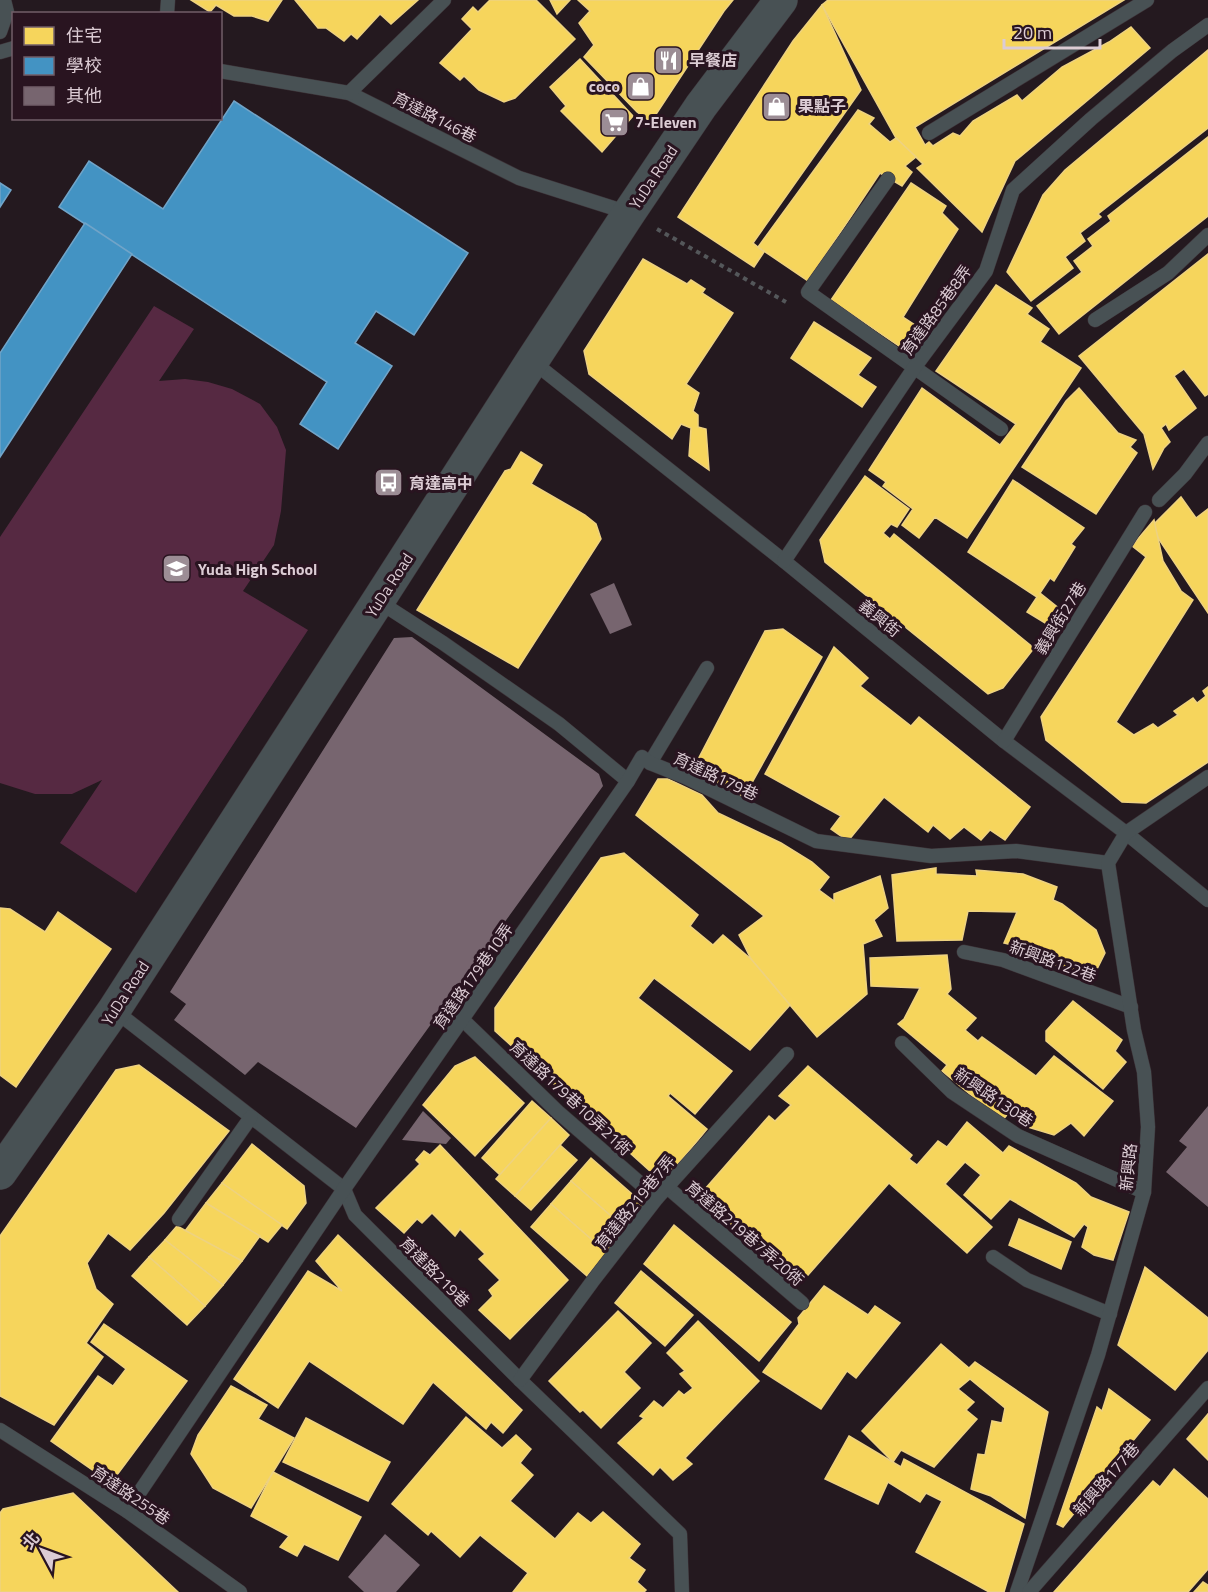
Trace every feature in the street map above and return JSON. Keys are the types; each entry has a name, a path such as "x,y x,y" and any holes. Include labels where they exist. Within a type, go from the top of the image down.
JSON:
{"street":[{"name":"YuDa Road","path":"0,1173 114,1010 629,213 701,106 781,0"}],"lane":[{"path":"0,32 7,12 4,0"},
{"path":"349,93 444,0"},
{"path":"929,133 1147,0"},
{"name":"育達路85巷8弄","path":"784,561 914,368 986,271 1013,190 1100,111 1172,51 1208,25"},
{"name":"育達路146巷","path":"222,71 349,93 519,178 629,213"},
{"path":"888,179 808,292 1001,429"},
{"path":"1095,320 1167,273 1208,235"},
{"name":"義興街","path":"532,361 784,561 1004,741 1126,832 1208,900"},
{"path":"1159,500 1206,449"},
{"name":"義興街27巷","path":"1004,741 1145,512"},
{"path":"378,602 559,724 628,781"},
{"path":"650,763 707,668"},
{"name":"育達路179巷","path":"628,781 642,757 650,763 685,777 816,841 931,856 1016,850 1108,864"},
{"path":"1108,864 1126,832 1208,777"},
{"name":"育達路179巷10弄","path":"127,1511 344,1189 628,781"},
{"name":"新興路","path":"1017,1592 1098,1355 1144,1192 1148,1127 1144,1072 1134,1030 1108,864"},
{"name":"新興路122巷","path":"964,952 1003,960 1131,1007"},
{"name":"育達路219巷","path":"114,1010 344,1189 355,1215 520,1380 680,1534 682,1592"},
{"name":"育達路179巷10弄21衖","path":"463,1020 558,1112 657,1198"},
{"name":"新興路130巷","path":"902,1043 952,1092 1018,1136 1144,1192"},
{"name":"育達路219巷7弄","path":"520,1380 592,1281 657,1198 787,1054"},
{"path":"179,1219 251,1117"},
{"name":"育達路219巷7弄20衖","path":"667,1187 802,1303"},
{"path":"993,1257 1027,1280 1110,1314"},
{"name":"新興路177巷","path":"1029,1592 1208,1388"},
{"name":"育達路255巷","path":"0,1430 127,1511 240,1592"}],"path":[{"path":"629,213 796,308 808,292"}],"shaded area":[{"path":"154,306 194,329 159,381 185,379 208,382 232,389 260,404 277,427 286,450 281,511 274,545 243,591 308,630 136,893 60,843 102,780 72,794 35,794 0,783 0,537"}],"building: 住宅":[{"path":"191,0 282,0 268,21 252,16 234,16 216,5 210,12"},
{"path":"295,0 418,0 391,24 380,14 357,39 351,34 344,41 326,28 318,28"},
{"path":"490,0 536,0 575,39 515,98 504,102 479,90 464,76 460,80 440,63 472,29 462,19 473,7 478,12"},
{"path":"550,0 570,0 557,14"},
{"path":"578,0 733,0 651,122 637,112 584,57 594,45 579,23 590,11"},
{"path":"828,0 1124,0 915,127 925,145 929,142 933,146 953,133 960,136 973,121 1017,95 1022,101 1062,67 1109,42 1131,27 1150,48 1015,161 982,232 917,168 923,164 896,138 822,5"},
{"path":"822,5 861,90 753,243 764,252 754,267 678,217 793,41"},
{"path":"1208,50 1208,128 1098,214 1101,217 1080,233 1085,241 1065,257 1073,268 1031,301 1007,272 1043,195 1065,170"},
{"path":"580,59 633,116 602,152 561,111 566,106 550,87"},
{"path":"858,110 874,118 869,124 890,142 896,138 916,157 905,166 912,172 902,186 880,173 808,281 758,247"},
{"path":"1208,137 1208,216 1059,334 1037,306 1082,272 1074,261 1093,246 1088,239 1111,221 1108,216"},
{"path":"911,183 946,206 942,213 958,229 903,317 918,327 902,348 831,300"},
{"path":"1208,254 1208,394 1205,396 1184,369 1174,376 1196,408 1169,430 1166,424 1161,428 1170,442 1164,448 1153,469 1144,434 1079,356"},
{"path":"643,259 687,284 691,280 705,289 702,293 733,313 686,384 699,393 693,411 698,415 698,427 706,429 709,470 689,456 691,428 681,424 672,439 589,374 584,351"},
{"path":"996,285 1032,308 1027,314 1049,329 1040,342 1081,368 967,538 935,517 919,538 902,525 913,509 883,486 886,482 869,470 922,388 1000,445 1016,424 936,371"},
{"path":"814,322 871,358 858,375 876,387 862,407 791,358"},
{"path":"1079,388 1118,433 1136,440 1130,447 1137,453 1096,514 1022,467 1066,401"},
{"path":"521,452 542,465 531,484 585,515 596,524 601,539 518,668 417,610 505,471 511,469"},
{"path":"865,476 909,509 897,527 891,524 883,533 890,539 894,534 1034,648 1003,688 988,694 825,562 820,540"},
{"path":"1013,480 1084,528 1071,544 1075,547 1054,581 1050,578 1040,593 1061,610 1050,626 1027,612 1037,597 968,552"},
{"path":"1181,497 1196,518 1208,509 1208,613 1158,538 1154,524"},
{"path":"1154,520 1163,561 1181,591 1193,600 1116,722 1134,735 1153,724 1158,728 1178,715 1174,711 1193,698 1197,703 1206,696 1203,691 1208,687 1208,762 1146,803 1122,802 1046,740 1041,717 1146,557 1132,546"},
{"path":"783,629 822,657 744,797 693,769 765,631"},
{"path":"834,647 868,678 860,686 911,726 919,717 1030,807 1005,840 990,830 981,840 964,827 950,839 933,825 928,832 884,797 848,841 831,829 841,816 765,774"},
{"path":"658,779 668,779 702,795 718,813 781,843 812,862 829,877 819,890 834,901 834,894 880,876 888,908 874,920 882,936 863,944 867,994 817,1037 751,959 739,935 764,916 636,815"},
{"path":"624,853 698,915 690,926 713,945 723,935 751,959 790,1005 750,1050 654,978 638,998 732,1071 695,1114 670,1093 668,1096 707,1129 675,1168 651,1172 495,1031 495,1008 601,858"},
{"path":"936,868 936,874 977,876 976,870 1023,874 1057,887 1053,900 1062,904 1096,930 1105,953 1094,975 1045,962 1039,952 1004,943 1017,912 968,911 962,940 897,941 892,875"},
{"path":"0,908 10,909 45,932 58,912 111,949 16,1087 0,1075"},
{"path":"947,955 951,989 947,994 976,1018 965,1030 978,1041 982,1037 1036,1076 1054,1056 1113,1101 1084,1136 1071,1123 1054,1135 1028,1127 1011,1110 1002,1121 942,1071 947,1065 898,1024 904,1019 920,988 871,986 870,958"},
{"path":"1073,1001 1122,1040 1115,1051 1126,1062 1103,1089 1046,1041 1046,1031"},
{"path":"475,1057 524,1103 475,1156 423,1105 455,1066"},
{"path":"139,1065 229,1131 164,1213 130,1250 108,1233 87,1263 96,1289 113,1304 86,1343 103,1357 54,1425 0,1396 0,1236 116,1070"},
{"path":"808,1066 912,1155 909,1159 917,1165 938,1141 947,1147 967,1122 1003,1153 1009,1146 1076,1183 1091,1197 1129,1212 1113,1260 1094,1255 1082,1247 1088,1227 1084,1224 1074,1237 1010,1199 991,1219 964,1195 981,1175 965,1162 945,1184 992,1227 967,1253 889,1183 801,1283 698,1197 769,1116 775,1121 791,1105 779,1096"},
{"path":"532,1101 551,1118 500,1175 482,1158"},
{"path":"551,1118 569,1135 515,1196 496,1179"},
{"path":"252,1144 304,1186 306,1203 287,1229 222,1183"},
{"path":"440,1145 568,1280 510,1339 479,1310 493,1296 489,1290 500,1280 479,1259 485,1254 460,1229 455,1236 432,1213 422,1223 417,1219 404,1233 376,1208 420,1164 416,1160 424,1151 430,1155"},
{"path":"560,1145 577,1160 531,1210 515,1196"},
{"path":"591,1158 647,1207 627,1230 571,1181"},
{"path":"571,1181 627,1230 607,1253 551,1204"},
{"path":"222,1183 282,1225 268,1242 206,1203"},
{"path":"206,1203 260,1236 242,1261 185,1231"},
{"path":"551,1204 607,1253 587,1276 531,1227"},
{"path":"1019,1219 1071,1242 1061,1269 1009,1245"},
{"path":"674,1225 791,1322 759,1361 644,1264"},
{"path":"177,1226 242,1261 223,1285 165,1240"},
{"path":"338,1235 522,1410 503,1433 491,1422 486,1429 433,1382 403,1424 309,1361 278,1408 234,1379 308,1271 342,1291 316,1261"},
{"path":"165,1240 223,1285 205,1306 149,1257"},
{"path":"149,1257 205,1306 187,1325 132,1276"},
{"path":"1145,1267 1208,1318 1208,1350 1175,1390 1118,1345"},
{"path":"641,1271 693,1315 665,1346 615,1303"},
{"path":"824,1286 868,1315 875,1306 900,1323 856,1378 847,1371 821,1409 763,1372 799,1324 798,1318"},
{"path":"618,1311 651,1343 624,1372 640,1388 601,1428 583,1410 580,1412 549,1381"},
{"path":"698,1321 759,1381 685,1458 692,1464 673,1480 660,1467 653,1475 618,1443 644,1418 640,1416 654,1401 663,1408 679,1391 684,1395 693,1388 680,1374 685,1371 667,1353"},
{"path":"104,1324 187,1381 111,1483 51,1441 98,1376 113,1386 126,1369 91,1342"},
{"path":"941,1344 969,1368 975,1362 1048,1412 1025,1518 991,1496 971,1489 978,1454 985,1455 992,1421 1002,1423 1005,1408 970,1379 958,1389 974,1402 966,1410 977,1419 934,1467 901,1450 893,1462 862,1431"},
{"path":"231,1386 267,1405 258,1419 294,1438 251,1508 213,1488 191,1454 198,1435"},
{"path":"1109,1389 1150,1420 1063,1527 1057,1524 1097,1407 1102,1411"},
{"path":"1208,1414 1208,1460 1187,1439"},
{"path":"466,1417 502,1448 516,1435 531,1449 520,1463 533,1475 510,1501 555,1539 578,1513 591,1523 603,1512 640,1544 629,1558 645,1570 637,1582 646,1590 644,1592 513,1592 528,1573 480,1535 460,1557 431,1531 428,1535 392,1504"},
{"path":"306,1418 390,1462 368,1501 283,1462"},
{"path":"849,1436 901,1467 904,1459 1024,1524 1004,1592 989,1592 916,1552 942,1501 926,1493 920,1502 888,1482 878,1504 825,1479"},
{"path":"1174,1469 1208,1499 1208,1569 1188,1592 1054,1592 1153,1481 1160,1487"},
{"path":"273,1472 361,1517 338,1560 304,1544 297,1556 280,1547 289,1536 251,1516"},
{"path":"73,1493 178,1592 0,1592 0,1513 3,1509"},
{"path":"1203,1582 1208,1585 1208,1592 1194,1592"}],"building: 學校":[{"path":"234,101 468,253 414,335 376,311 355,343 392,366 338,449 300,424 327,382 59,207 89,161 163,209"},
{"path":"0,183 11,190 0,207"},
{"path":"85,223 132,254 0,457 0,353"}],"building: 其他":[{"path":"614,583 632,625 610,634 590,594"},
{"path":"412,637 599,774 603,786 356,1128 258,1062 245,1075 174,1020 186,1004 170,992 394,638"},
{"path":"1208,1106 1208,1207 1166,1172 1187,1147 1179,1141"},
{"path":"423,1111 451,1138 446,1144 402,1140"},
{"path":"385,1534 420,1565 396,1592 364,1592 348,1577"}],"place":[{"name":"早餐店","path":"668,60"},
{"name":"coco","path":"641,86"},
{"name":"果點子","path":"777,106"},
{"name":"7-Eleven","path":"614,122"},
{"name":"育達高中","path":"388,483"},
{"name":"Yuda High School","path":"177,569"}]}
